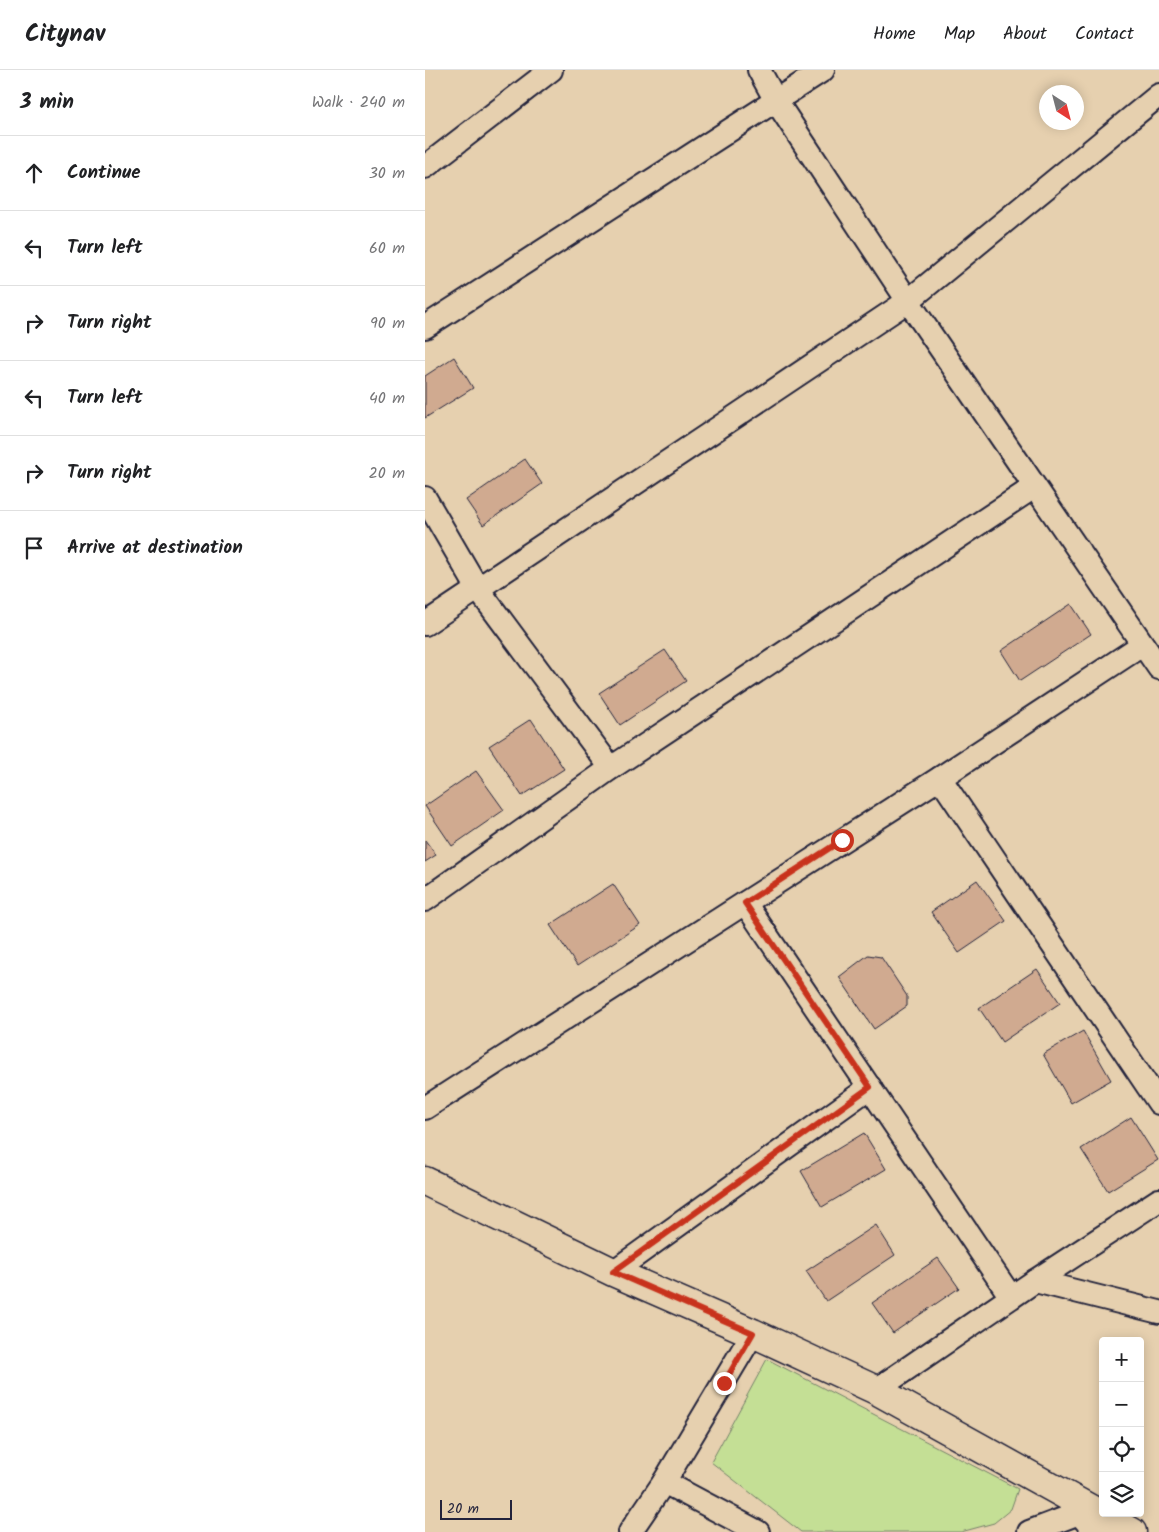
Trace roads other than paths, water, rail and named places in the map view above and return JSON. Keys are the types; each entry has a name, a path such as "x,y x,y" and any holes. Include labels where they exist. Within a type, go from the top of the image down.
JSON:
{"street":[{"path":"425,167 551,70"},
{"path":"425,1108 940,778 1154,658 1034,487 908,302 776,101 759,70"},
{"path":"425,327 823,70"},
{"path":"425,624 908,302 1159,95"},
{"path":"425,900 611,768 1034,487"},
{"path":"425,498 478,589 611,768"},
{"path":"940,778 1159,1103"},
{"path":"745,903 1011,1297"},
{"path":"613,1272 870,1087"},
{"path":"425,1181 613,1272 753,1333 876,1390 1081,1509 1132,1532"},
{"path":"876,1390 1011,1297 1159,1200"},
{"path":"1035,1281 1159,1312"},
{"path":"630,1532 664,1482 753,1333"},
{"path":"664,1482 758,1532"},
{"path":"1029,1532 1081,1509"},
{"path":"1081,1509 1095,1532"}]}
